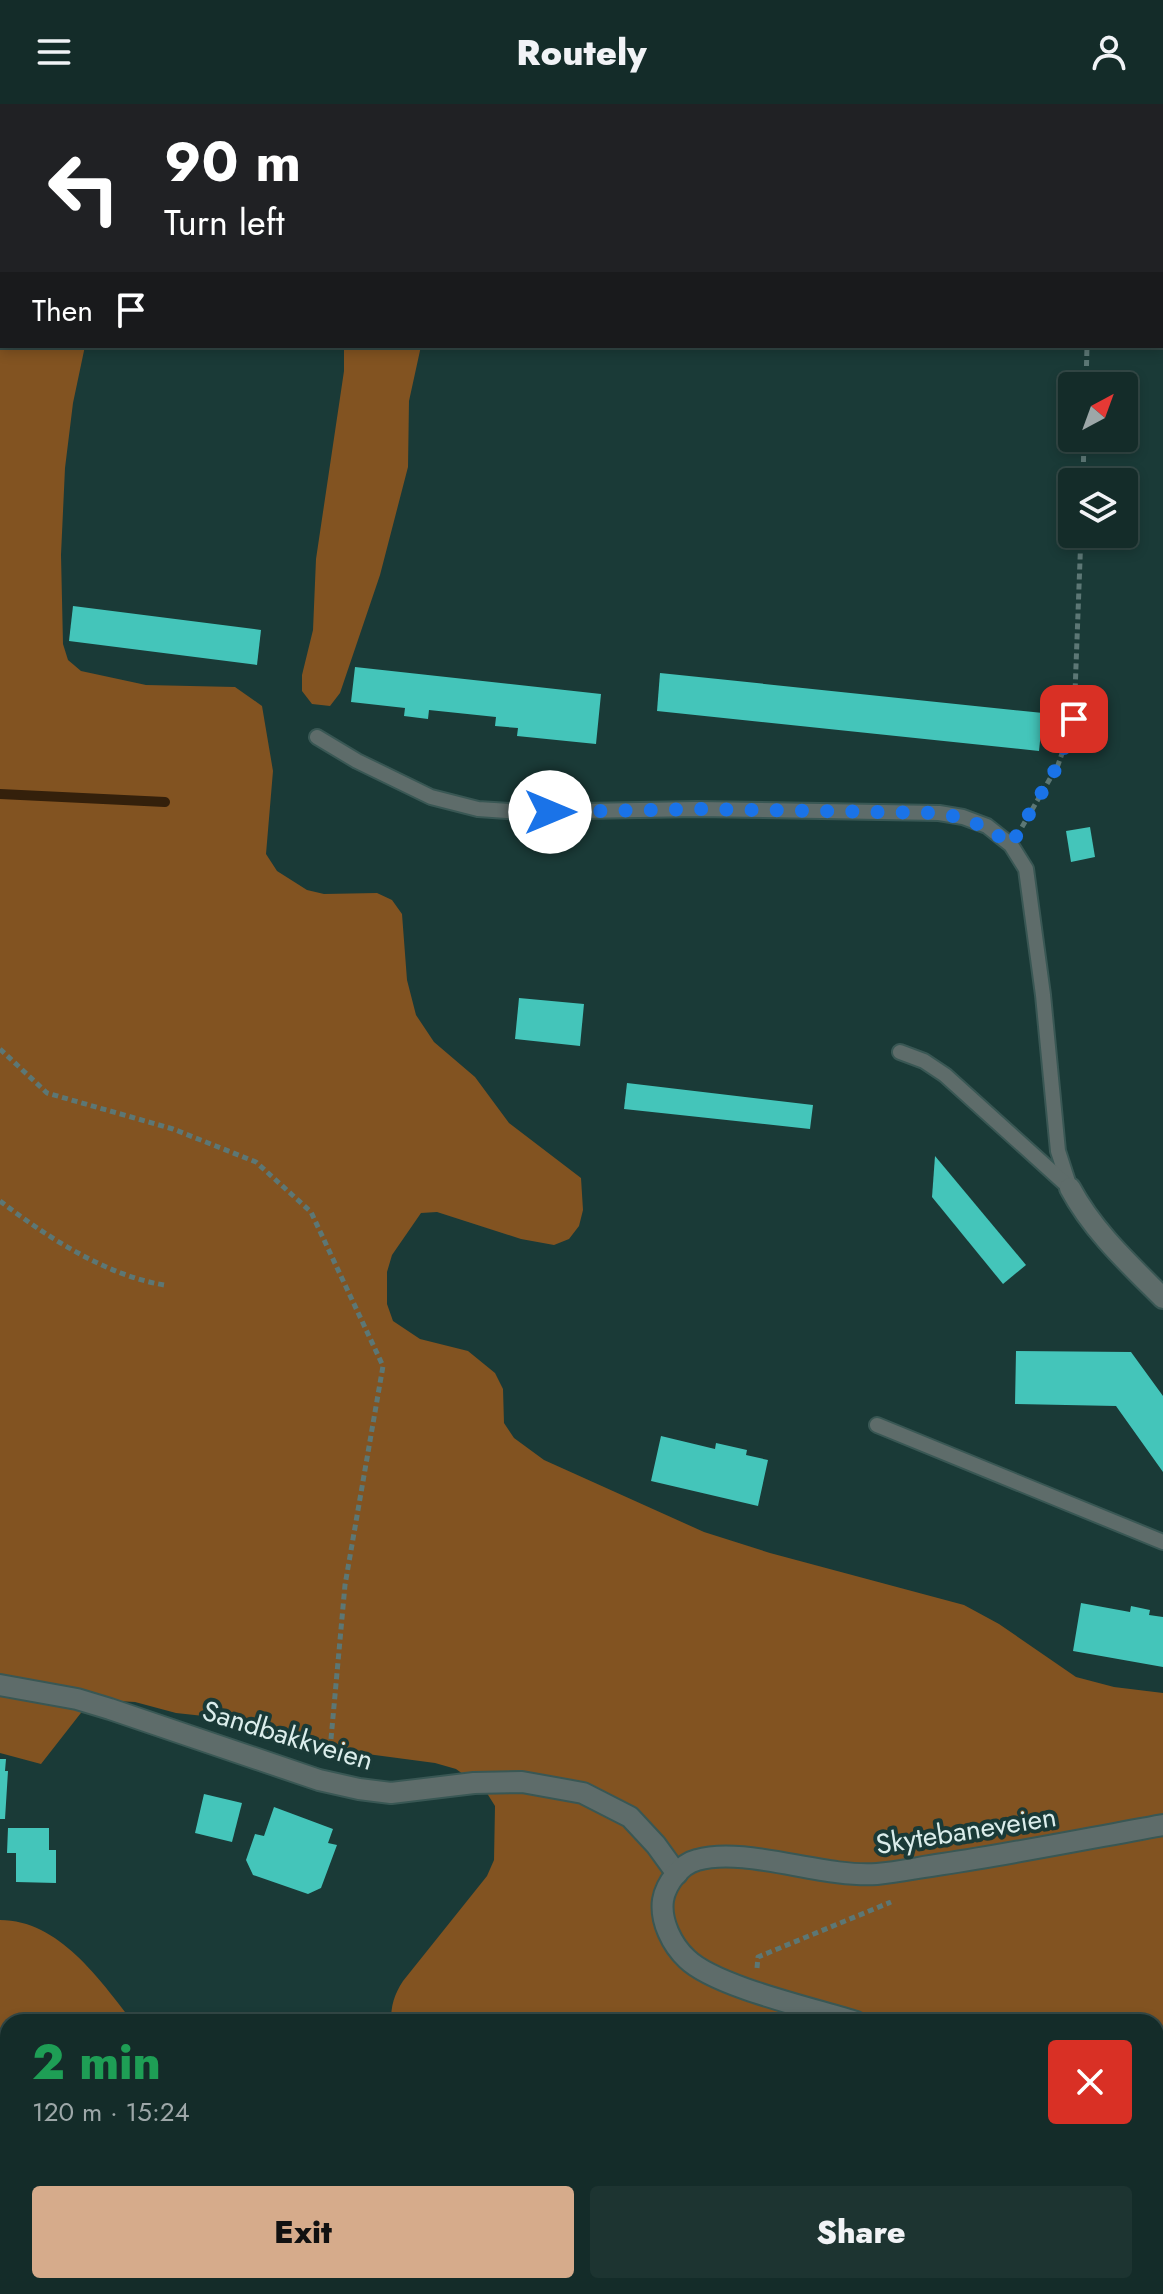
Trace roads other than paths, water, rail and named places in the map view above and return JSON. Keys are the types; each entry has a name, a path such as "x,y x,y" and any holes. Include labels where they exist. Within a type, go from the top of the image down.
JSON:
{"street":[{"path":"1070,1188 1107,1241 1163,1298"},
{"name":"Sandbakkveien","path":"0,1685 77,1699 319,1780 359,1789 391,1793 474,1783 522,1782 583,1793 630,1817 677,1874"},
{"name":"Skytebaneveien","path":"677,1874 696,1860 727,1857 812,1870 875,1874 980,1859 1163,1825"},
{"path":"677,1874 669,1884 663,1901 667,1931 688,1960 702,1970 769,1996 829,2014"}],"lane":[{"path":"317,737 357,761 431,797 478,809 523,812 697,809 939,813 963,817 987,826 1011,845 1026,869 1043,995 1058,1151 1070,1188"},
{"path":"900,1052 924,1061 945,1075 1070,1188"},
{"path":"877,1425 1163,1542"}],"waterway":[{"path":"0,794 165,802"}]}
